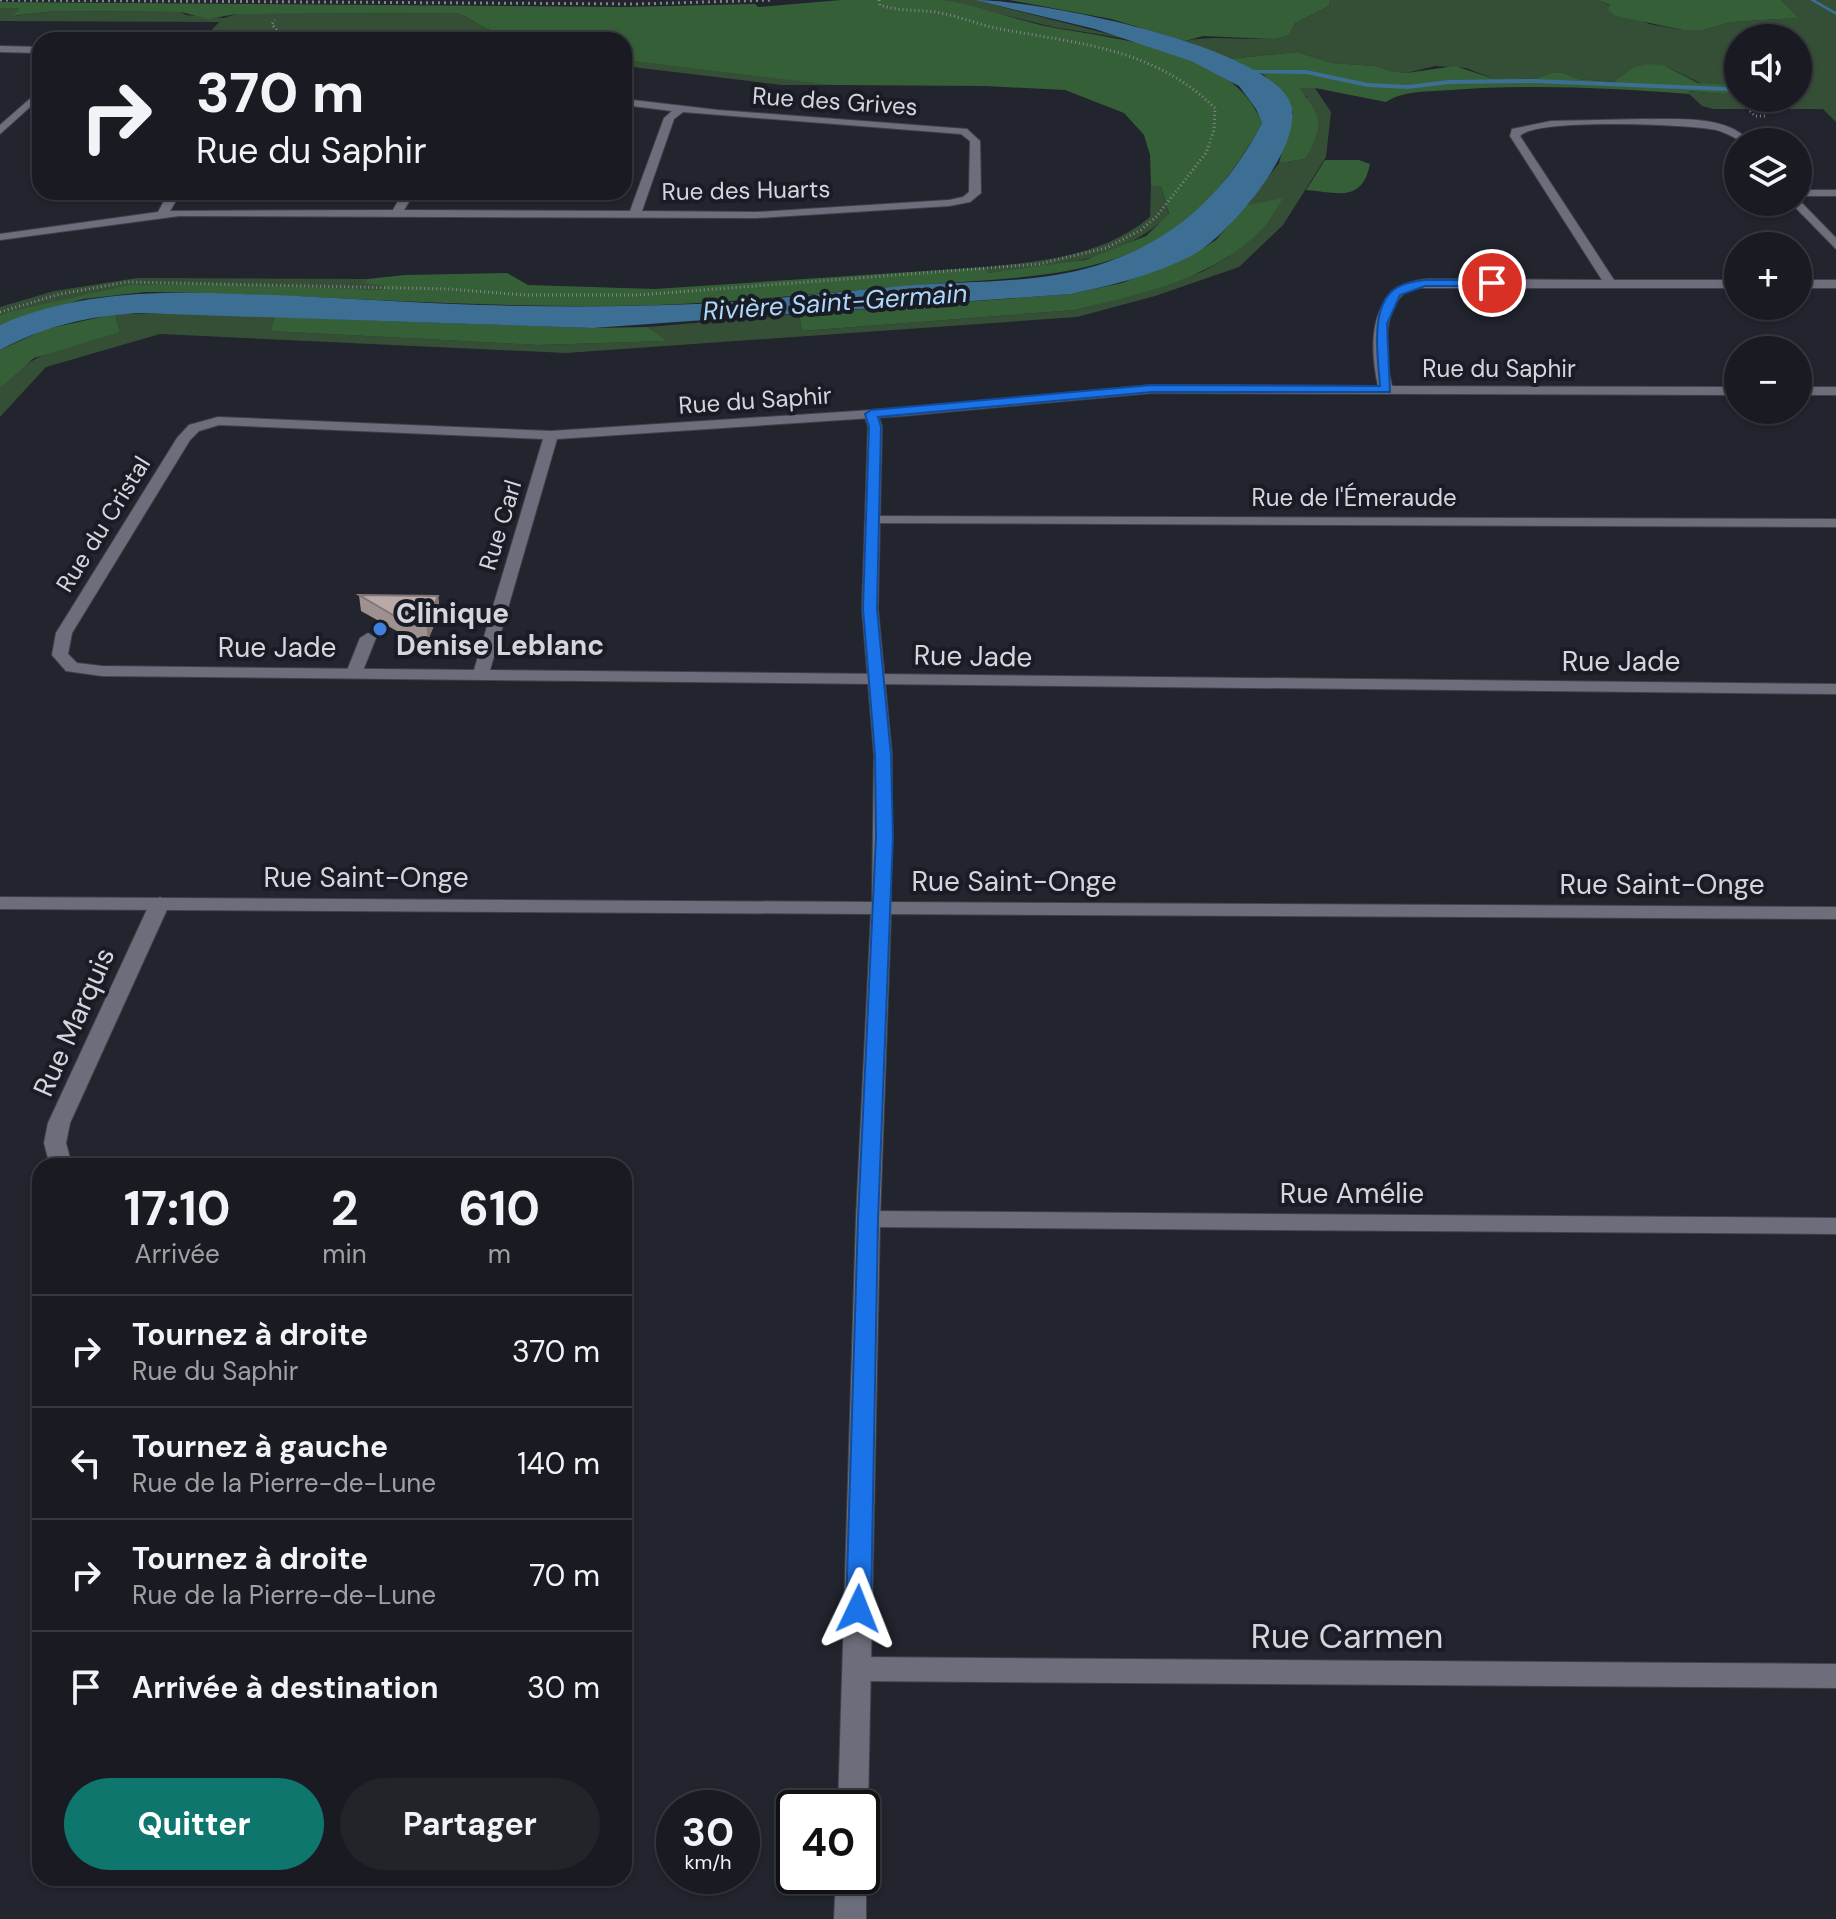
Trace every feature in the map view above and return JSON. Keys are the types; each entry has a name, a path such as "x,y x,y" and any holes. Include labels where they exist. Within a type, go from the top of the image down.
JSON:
{"street":[{"path":"0,49 32,50"},
{"path":"0,131 32,101"},
{"name":"Rue des Grives","path":"632,103 963,131 975,141 976,190 974,196 966,200"},
{"path":"635,214 669,118 681,109"},
{"path":"0,112 20,112"},
{"path":"1611,284 1515,136 1516,131 1541,124 1688,124 1724,129"},
{"path":"1812,193 1836,193"},
{"path":"163,213 170,200"},
{"path":"397,213 404,200"},
{"name":"Rue des Huarts","path":"0,237 163,213 769,214 966,200"},
{"path":"1809,216 1836,245"},
{"path":"1386,390 1382,324 1395,294 1404,288 1433,283 1724,284"},
{"path":"1812,284 1836,284"},
{"name":"Rue du Saphir","path":"207,423 239,421 551,435 871,414 1152,389 1724,391"},
{"path":"1812,391 1836,391"},
{"path":"854,1790 868,1219 885,793 870,609 875,427 871,414"},
{"name":"Rue du Cristal","path":"63,661 59,649 64,633 184,438 194,428 207,423"},
{"name":"Rue Carl","path":"481,674 551,435"},
{"name":"Rue de l'Émeraude","path":"873,520 1836,523"},
{"path":"354,673 368,638"},
{"name":"Rue Jade","path":"63,661 72,667 102,671 1836,689"},
{"name":"Rue Saint-Onge","path":"0,903 1836,913"},
{"name":"Rue Marquis","path":"59,1158 55,1143 59,1123 160,903"},
{"name":"Rue Amélie","path":"868,1219 1836,1226"},
{"name":"Rue Carmen","path":"857,1669 1836,1676"},
{"path":"850,1919 851,1894"}],"path":[{"path":"275,20 272,24 276,32"},
{"path":"1751,112 1755,116 1765,116"}],"green space":[{"path":"841,0 944,0 1037,24 1140,43 1200,63 1226,78 1247,98 1262,123 1242,157 1216,191 1170,234 1124,256 1063,272 761,299 616,306 498,305 145,292 83,299 0,325 0,315 9,312 128,285 217,284 382,290 384,286 364,283 367,279 405,275 507,273 528,285 655,289 985,267 988,273 1085,260 1146,236 1169,214 1161,186 1151,186 1150,155 1144,135 1124,113 1065,90 832,85 632,61 632,32 497,32 456,13 236,14 208,19 181,12 54,11 12,16 20,8 0,8 0,2 625,7 755,4 758,7"},
{"path":"943,0 975,0 1128,39 1053,27"},
{"path":"1009,0 1330,0 1329,6 1295,23 1289,35 1273,39 1203,36 1185,41 1111,19"},
{"path":"1330,0 1598,0 1649,24 1683,30 1703,30 1724,24 1724,109 1702,106 1686,91 1723,94 1665,66 1614,82 1578,79 1564,73 1551,73 1535,79 1494,79 1466,68 1435,66 1406,73 1376,66 1332,63 1297,52 1228,59 1185,41 1276,38 1289,35 1295,23 1329,6"},
{"path":"1598,0 1781,0 1798,18 1732,22 1703,30 1683,30 1616,16 1608,10 1610,5"},
{"path":"1781,0 1836,0 1836,122 1823,109 1812,109 1812,24 1725,24 1797,18"},
{"path":"0,8 22,8 14,16 54,11 181,12 224,18 236,14 456,13 498,32 210,32 219,22 0,21"},
{"path":"1297,52 1332,63 1376,66 1406,73 1455,66 1494,79 1535,79 1551,73 1564,73 1578,79 1614,82 1634,67 1649,64 1665,66 1698,83 1724,84 1724,94 1511,87 1417,92 1386,102 1315,88 1299,88 1313,107 1318,129 1305,159 1279,163 1293,112 1264,75 1228,59"},
{"path":"632,61 832,85 782,85 632,67"},
{"path":"1297,88 1315,88 1331,112 1326,157 1283,225 1239,267 1155,296 1077,317 566,353 160,334 46,367 0,417 0,388 13,375 55,350 120,332 115,314 202,313 275,317 272,331 539,345 664,341 648,327 799,314 802,331 1075,310 1202,272 1228,257 1282,199 1246,205 1279,163 1305,159 1307,97"},
{"path":"1325,160 1359,160 1370,164 1366,177 1354,190 1337,193 1306,190"},
{"path":"1151,186 1161,186 1169,215 1128,244 1061,264 988,273 985,267 1072,254 1132,230 1150,217"},
{"path":"1283,198 1265,226 1238,250 1194,274 1147,291 1075,310 802,331 799,314 1071,294 1122,283 1194,254 1216,240 1246,205"},
{"path":"137,278 367,279 365,282 385,286 382,290 129,285 0,315 0,307 54,291"},
{"path":"115,314 120,332 34,358 0,388 0,350 46,329"},
{"path":"275,317 593,328 648,327 666,341 539,345 271,331"}],"water":[{"name":"Rivière Saint-Germain","path":"975,0 1046,8 1142,28 1233,59 1267,78 1288,98 1292,116 1288,137 1278,161 1245,208 1226,229 1193,255 1133,279 1071,294 593,328 138,313 67,324 0,350 0,325 59,305 119,296 211,293 482,305 643,306 748,301 902,286 1042,277 1112,260 1144,247 1172,229 1222,184 1262,123 1239,86 1191,61 1095,29"}],"building":[{"path":"359,595 438,596 426,624 410,625"}],"waterway":[{"path":"1812,0 1836,14"},
{"path":"1245,71 1306,72 1368,85 1408,87 1449,82 1534,81 1724,89"}],"railway":[{"path":"0,0 637,4 774,0"}],"place":[{"name":"Clinique Denise Leblanc","path":"380,629"}],"route":[{"path":"858,1609 868,1219 885,793 870,609 875,427 871,414 1152,389 1386,390 1382,324 1395,294 1404,288 1425,283 1492,283"}]}
